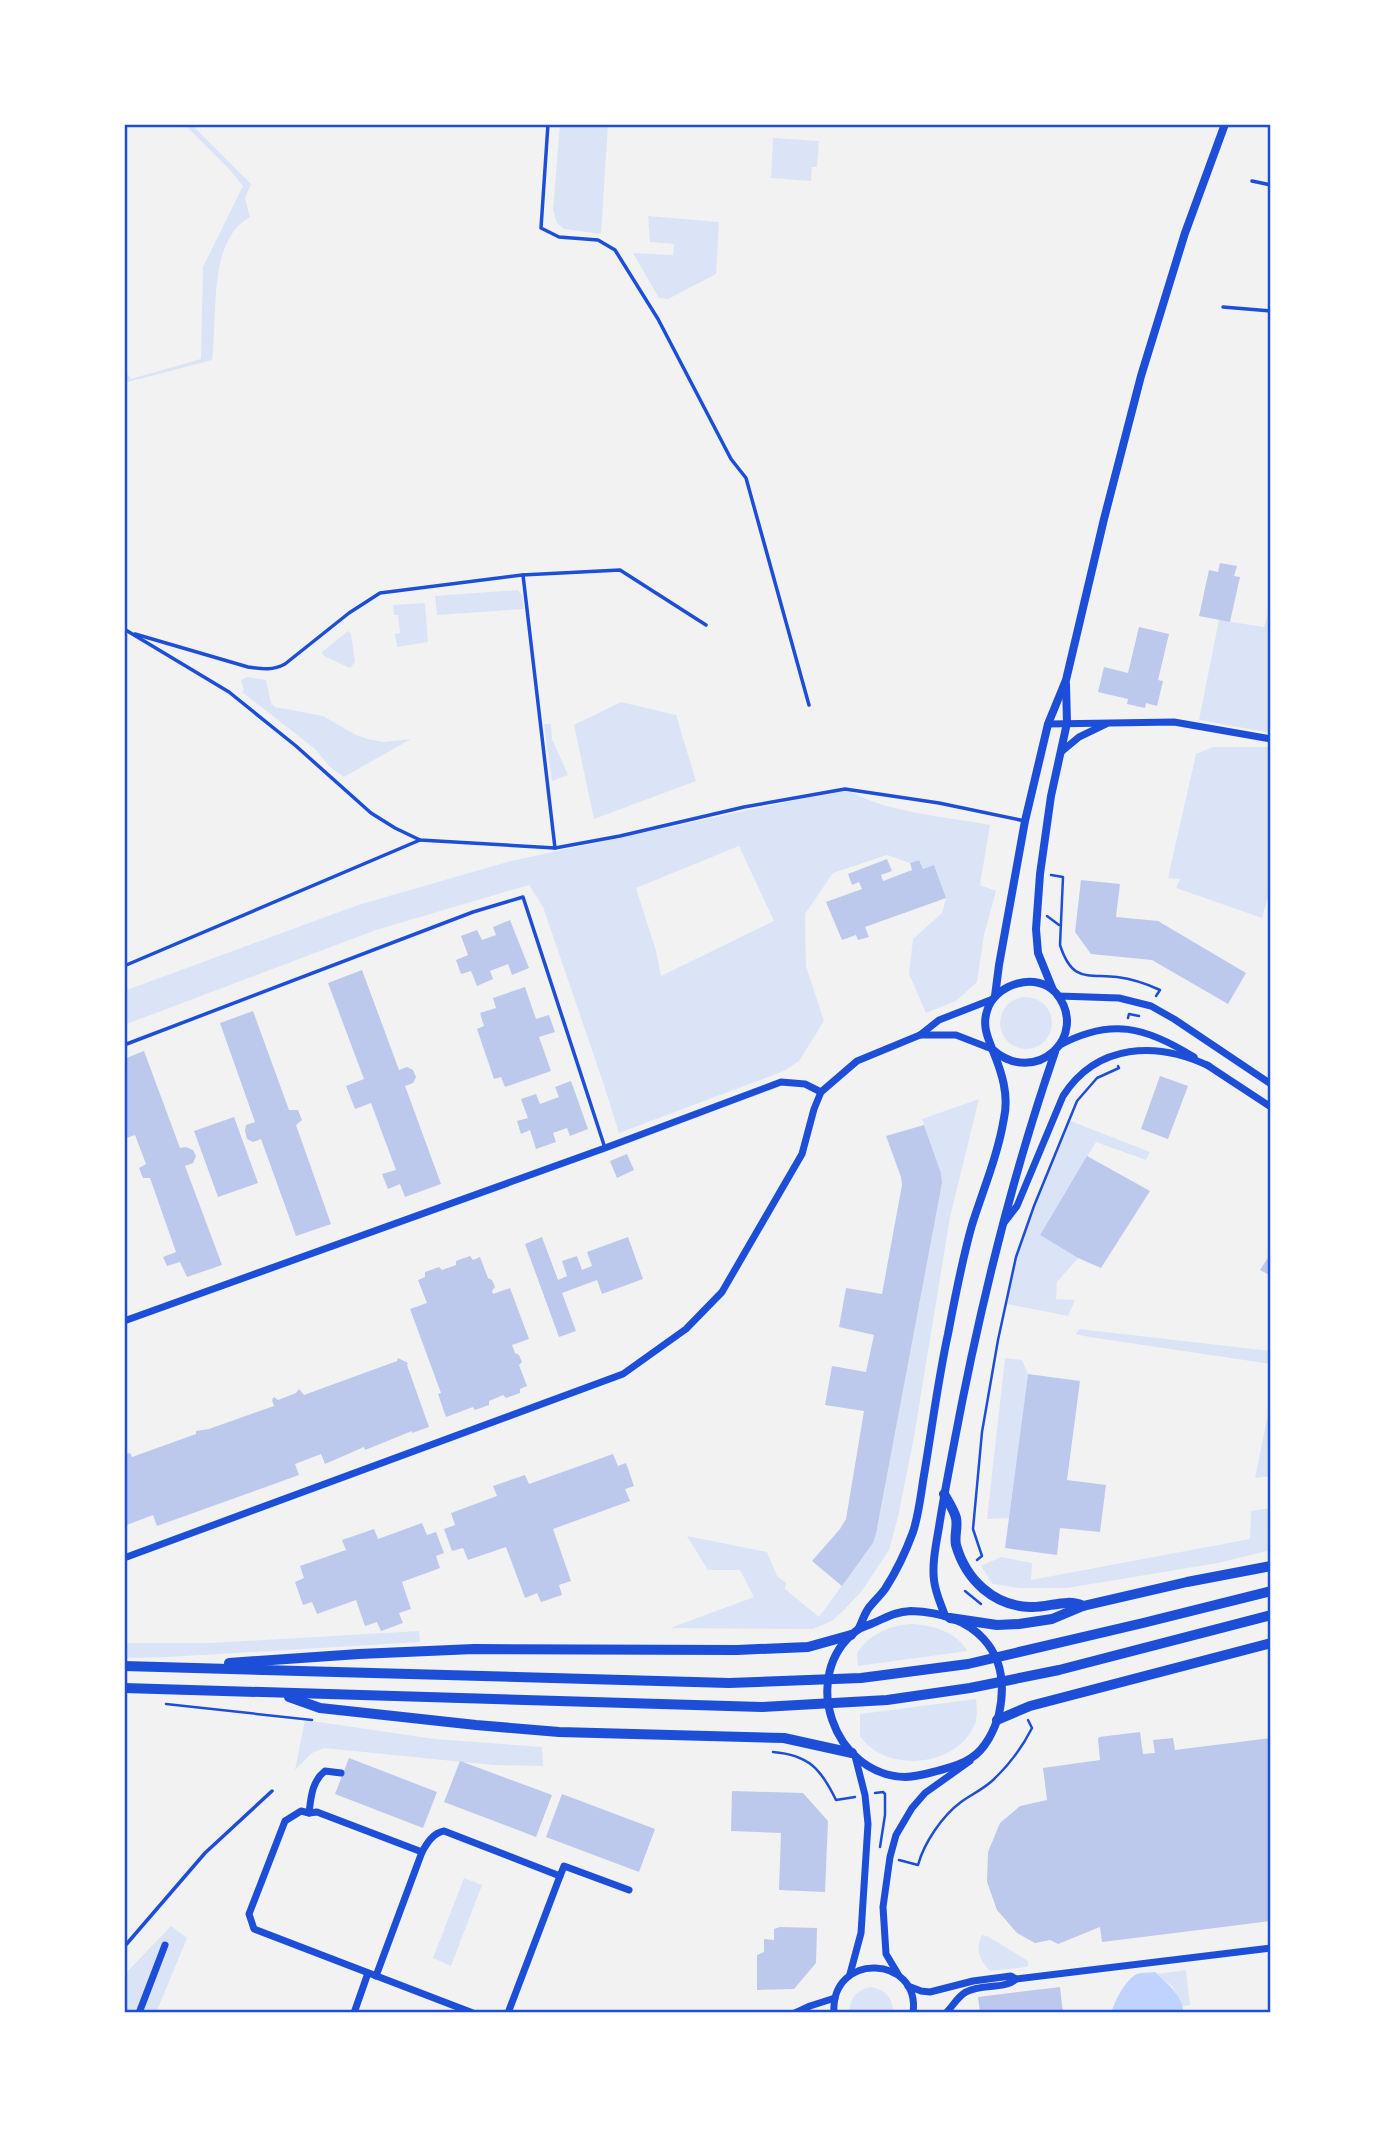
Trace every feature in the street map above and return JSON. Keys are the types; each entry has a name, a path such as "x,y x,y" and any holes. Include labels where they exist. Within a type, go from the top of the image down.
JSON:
{"main road":[{"path":"944,1494 956,1520 955,1540 961,1558 973,1578 986,1592 1015,1605 1031,1607 1074,1602 1083,1606"},
{"path":"948,1617 997,1625 1052,1619 1083,1606 1271,1566"},
{"path":"124,1666 729,1683 861,1678 993,1658 1271,1591"},
{"path":"124,1688 762,1707 887,1700 970,1688 1059,1670 1271,1615"},
{"path":"167,1668 359,1654 474,1649 749,1650 808,1647 855,1632"},
{"path":"997,1720 1030,1706 1271,1643"},
{"path":"281,1693 320,1708 410,1719 559,1732 784,1738 853,1755"}],"street":[{"path":"850,1975 861,1933 868,1824 865,1795 853,1755 835,1729 829,1712 829,1676 835,1659 894,1573 915,1524 947,1336 969,1236 1006,1110 1004,1085 986,1035 985,1020 994,998 1024,821 1048,724 1066,680 1106,509 1141,376 1185,233 1225,124"},
{"path":"948,1617 936,1591 934,1568 944,1494 964,1388 987,1284 1035,1108 1066,1025 1063,1007 1038,953 1036,929 1040,874 1051,796 1067,723 1066,680"},
{"path":"1048,724 1174,722 1271,739"},
{"path":"1061,752 1079,737 1110,723"},
{"path":"124,1558 623,1374 686,1329 722,1292 802,1154 821,1092 857,1061 920,1035 939,1020 994,998 1011,985 1019,982 1035,983 1056,993 1119,998 1151,1006 1271,1084"},
{"path":"920,1035 953,1034 1023,1064 1040,1061 1073,1038 1100,1030 1128,1029 1152,1033 1175,1044 1271,1107"},
{"path":"1002,1226 1017,1206 1063,1096 1074,1080 1088,1067 1106,1058 1133,1051 1185,1057 1209,1066"},
{"path":"124,1321 606,1148 781,1082 805,1084 821,1092"},
{"path":"855,1632 885,1616 901,1612 923,1612 948,1617 980,1637 994,1653 1003,1679 1001,1703 990,1736 964,1766 925,1793 912,1808 896,1835 890,1857 883,1907 886,1954 908,1986 913,2013"},
{"path":"853,1755 868,1766 904,1777 925,1775 962,1763 978,1753"},
{"path":"309,1814 317,1777 326,1771 341,1773"},
{"path":"422,1852 317,1812 309,1814 301,1811 285,1821 249,1914 254,1929 473,2013"},
{"path":"354,2013 422,1852 429,1840 440,1831 560,1876"},
{"path":"508,2013 564,1866 629,1889"},
{"path":"139,2013 164,1945"},
{"path":"946,2013 966,1992 978,1987 1012,1983 1016,1979 1271,1948"},
{"path":"834,2013 838,1989 850,1975 861,1969 874,1967 898,1974"},
{"path":"908,1986 930,1992 973,1981 1011,1976 1016,1979"},
{"path":"795,2013 835,1998"}],"lane":[{"path":"548,124 541,228 559,237 597,240 615,250 658,319 730,458 746,478 809,705"},
{"path":"1252,181 1271,185"},
{"path":"1223,307 1271,312"},
{"path":"129,632 248,667 276,669 348,613 380,593 522,575 620,570 706,625"},
{"path":"522,575 555,848"},
{"path":"124,629 229,692 296,746 371,813 420,840 555,848 621,836 757,804 842,789 916,799 1024,821"},
{"path":"124,966 420,840"},
{"path":"124,1045 473,912 523,897 606,1148"},
{"path":"124,1947 205,1853 272,1791"}],"path":[{"path":"1049,875 1063,877 1060,945 1063,956 1072,968 1089,977 1138,980 1160,990"},
{"path":"982,1557 973,1529 982,1432 995,1353 1016,1257 1077,1101 1097,1078 1119,1068"},
{"path":"908,1862 918,1865 926,1846 944,1818 959,1804 992,1782 1024,1744 1032,1728"},
{"path":"768,1752 805,1759 826,1781 836,1800 850,1797"},
{"path":"875,1794 885,1794 880,1854"}],"shaded area":[{"path":"184,124 191,124 251,184 245,198 250,217 236,228 221,261 217,281 212,360 124,383 124,370 131,379 201,359 203,267 243,186"},
{"path":"560,124 608,124 601,234 564,229 557,223 553,210"},
{"path":"773,138 819,141 817,167 812,167 811,181 771,178"},
{"path":"648,216 719,222 716,274 668,299 659,298 633,253 673,255 674,244 650,242"},
{"path":"518,590 522,595 524,609 437,615 435,596"},
{"path":"425,603 428,642 397,647 395,634 400,633 398,615 394,615 393,605"},
{"path":"1271,604 1271,733 1199,720 1219,620 1264,627"},
{"path":"348,631 351,634 355,662 350,668 324,656 322,652"},
{"path":"247,677 266,680 271,703 275,707 323,716 368,739 383,742 411,739 344,777 329,766 315,749 242,692 244,690 241,680"},
{"path":"621,702 676,715 696,781 594,819 574,725"},
{"path":"544,724 551,724 552,739 568,775 552,781"},
{"path":"1213,747 1271,747 1271,887 1262,918 1176,888 1180,879 1168,878 1196,754"},
{"path":"847,789 861,797 896,808 990,825 980,885 996,891 984,935 977,982 956,1001 926,1013 909,974 913,939 942,913 946,898 934,865 923,869 919,860 910,863 887,855 833,873 805,914 806,966 824,1021 799,1061 784,1071 619,1133 543,907 529,885 376,930 124,1025 124,991 358,905 511,861","holes":["739,846 774,921 661,976 636,888"]},
{"path":"1026,997 1036,999 1044,1005 1050,1013 1050,1033 1044,1041 1036,1047 1026,1049 1016,1047 1008,1041 1002,1033 1000,1023 1002,1013 1008,1005 1016,999"},
{"path":"979,1099 950,1217 914,1437 889,1550 861,1592 844,1610 832,1621 813,1629 670,1628 754,1597 740,1570 708,1570 687,1536 767,1552 777,1576 786,1583 785,1589 819,1617 873,1543 942,1183 922,1119"},
{"path":"1068,1120 1150,1152 1146,1160 1096,1142 1040,1235 1078,1258 1057,1282 1056,1299 1075,1300 1068,1316 1007,1304 1016,1257"},
{"path":"1079,1329 1271,1351 1271,1364 1089,1337 1076,1334"},
{"path":"1005,1358 1022,1360 1028,1374 1009,1518 987,1519"},
{"path":"1271,1400 1271,1476 1255,1478"},
{"path":"1271,1508 1271,1550 1218,1563 1067,1588 1019,1588 993,1584 981,1566 1001,1557 1032,1563 1031,1580 1250,1539 1251,1511"},
{"path":"896,1626 928,1626 950,1634 963,1644 967,1651 858,1666 857,1653 874,1636"},
{"path":"419,1631 420,1642 124,1658 124,1643 209,1643"},
{"path":"976,1699 975,1723 965,1740 936,1757 919,1761 886,1756 871,1748 860,1736 860,1714"},
{"path":"305,1720 435,1739 542,1747 543,1766 493,1765 324,1748 312,1753 295,1770"},
{"path":"464,1878 482,1885 451,1966 433,1958"},
{"path":"171,1926 187,1938 156,2013 124,2013 124,1975"},
{"path":"982,1935 1028,1961 1027,1967 990,1971 979,1954"},
{"path":"1186,1970 1190,2005 1183,2006 1172,1986 1156,1974"},
{"path":"871,1987 888,1996 893,2013 849,2013 855,1996 861,1990"}],"water":[{"path":"1155,1972 1177,1995 1184,2013 1111,2013 1128,1981 1139,1973"}],"building":[{"path":"1220,563 1237,566 1234,576 1240,577 1230,622 1199,616 1209,570 1218,572"},
{"path":"1139,627 1169,634 1158,680 1163,681 1157,706 1146,703 1145,708 1127,704 1128,699 1098,692 1104,667 1128,673"},
{"path":"887,859 892,871 881,875 883,881 912,870 910,863 919,860 923,869 934,865 946,898 865,927 869,937 858,940 856,935 842,940 826,902 862,889 859,882 852,885 848,874"},
{"path":"1081,880 1120,884 1116,917 1158,921 1246,973 1228,1004 1152,960 1091,954 1075,932"},
{"path":"510,920 529,968 512,975 508,964 490,971 493,979 477,986 471,971 461,974 456,960 468,955 461,936 477,930 482,940 496,935 493,927"},
{"path":"362,970 399,1070 407,1067 413,1070 416,1077 413,1083 405,1086 441,1184 405,1197 400,1184 388,1189 382,1174 396,1170 371,1103 355,1109 346,1086 364,1079 328,983"},
{"path":"525,987 536,1019 549,1015 555,1032 539,1037 551,1071 505,1087 501,1077 494,1079 477,1029 484,1026 480,1013 496,1008 493,998"},
{"path":"253,1011 289,1110 298,1110 302,1120 296,1125 331,1224 296,1236 261,1139 253,1142 247,1139 246,1125 255,1122 220,1023"},
{"path":"144,1051 180,1148 193,1150 196,1156 193,1163 185,1166 222,1265 187,1277 180,1262 167,1266 163,1257 176,1252 150,1178 143,1178 139,1168 146,1164 135,1135 124,1139 124,1059"},
{"path":"1160,1076 1188,1086 1168,1139 1141,1129"},
{"path":"571,1081 588,1129 570,1136 567,1128 553,1133 556,1142 536,1149 530,1130 521,1134 517,1121 528,1118 521,1099 536,1094 540,1104 559,1097 555,1087"},
{"path":"234,1117 258,1183 218,1197 194,1131"},
{"path":"924,1125 942,1183 876,1534 873,1543 842,1586 812,1561 846,1519 864,1411 825,1405 832,1366 866,1372 874,1335 839,1327 846,1288 882,1294 902,1185 886,1136"},
{"path":"627,1154 634,1170 617,1178 610,1161"},
{"path":"1087,1156 1150,1191 1101,1268 1078,1258 1040,1235"},
{"path":"542,1237 558,1280 567,1276 562,1261 577,1256 582,1270 592,1266 587,1252 628,1237 643,1279 602,1294 597,1280 562,1293 576,1331 559,1337 525,1244"},
{"path":"1271,1253 1271,1276 1260,1270"},
{"path":"470,1256 473,1260 480,1257 488,1278 495,1287 493,1294 510,1288 529,1339 512,1345 522,1362 519,1365 527,1386 520,1389 520,1393 506,1398 503,1395 489,1401 489,1405 475,1410 473,1407 446,1417 438,1394 441,1393 410,1309 427,1303 418,1280 425,1277 425,1272 439,1267 442,1270"},
{"path":"398,1358 408,1363 429,1427 365,1450 364,1447 325,1464 321,1454 295,1464 299,1475 157,1526 153,1515 124,1526 124,1454 130,1453 132,1457 196,1434 196,1431 274,1406 274,1397 278,1400 296,1393 299,1389 304,1395 397,1361"},
{"path":"1028,1374 1080,1381 1067,1480 1106,1485 1100,1532 1060,1528 1057,1555 1005,1548"},
{"path":"613,1454 618,1466 626,1463 634,1486 625,1489 630,1501 553,1529 571,1581 559,1585 562,1595 541,1602 537,1593 525,1598 506,1547 468,1560 463,1548 452,1551 444,1529 455,1525 451,1513 497,1496 493,1486 525,1475 529,1484"},
{"path":"422,1523 427,1535 436,1532 444,1553 436,1556 440,1568 402,1582 411,1609 399,1613 403,1623 381,1631 377,1622 365,1626 356,1600 317,1614 312,1602 303,1605 295,1582 304,1578 300,1566 346,1550 342,1540 374,1529 378,1539"},
{"path":"1140,1732 1143,1754 1155,1753 1153,1740 1173,1738 1175,1750 1271,1738 1271,1921 1102,1942 1100,1927 1058,1944 1050,1940 1035,1943 1017,1933 997,1910 987,1882 988,1852 1000,1823 1020,1806 1047,1800 1043,1768 1100,1760 1099,1737"},
{"path":"349,1758 437,1792 423,1828 335,1794"},
{"path":"460,1761 552,1795 536,1837 444,1802"},
{"path":"732,1791 803,1793 828,1821 825,1892 779,1890 781,1833 731,1831"},
{"path":"562,1794 655,1829 639,1872 546,1837"},
{"path":"817,1928 816,1963 794,1989 757,1990 757,1955 764,1952 764,1939 774,1940 774,1929"},
{"path":"1060,1987 1063,2013 980,2013 978,1997"}]}
